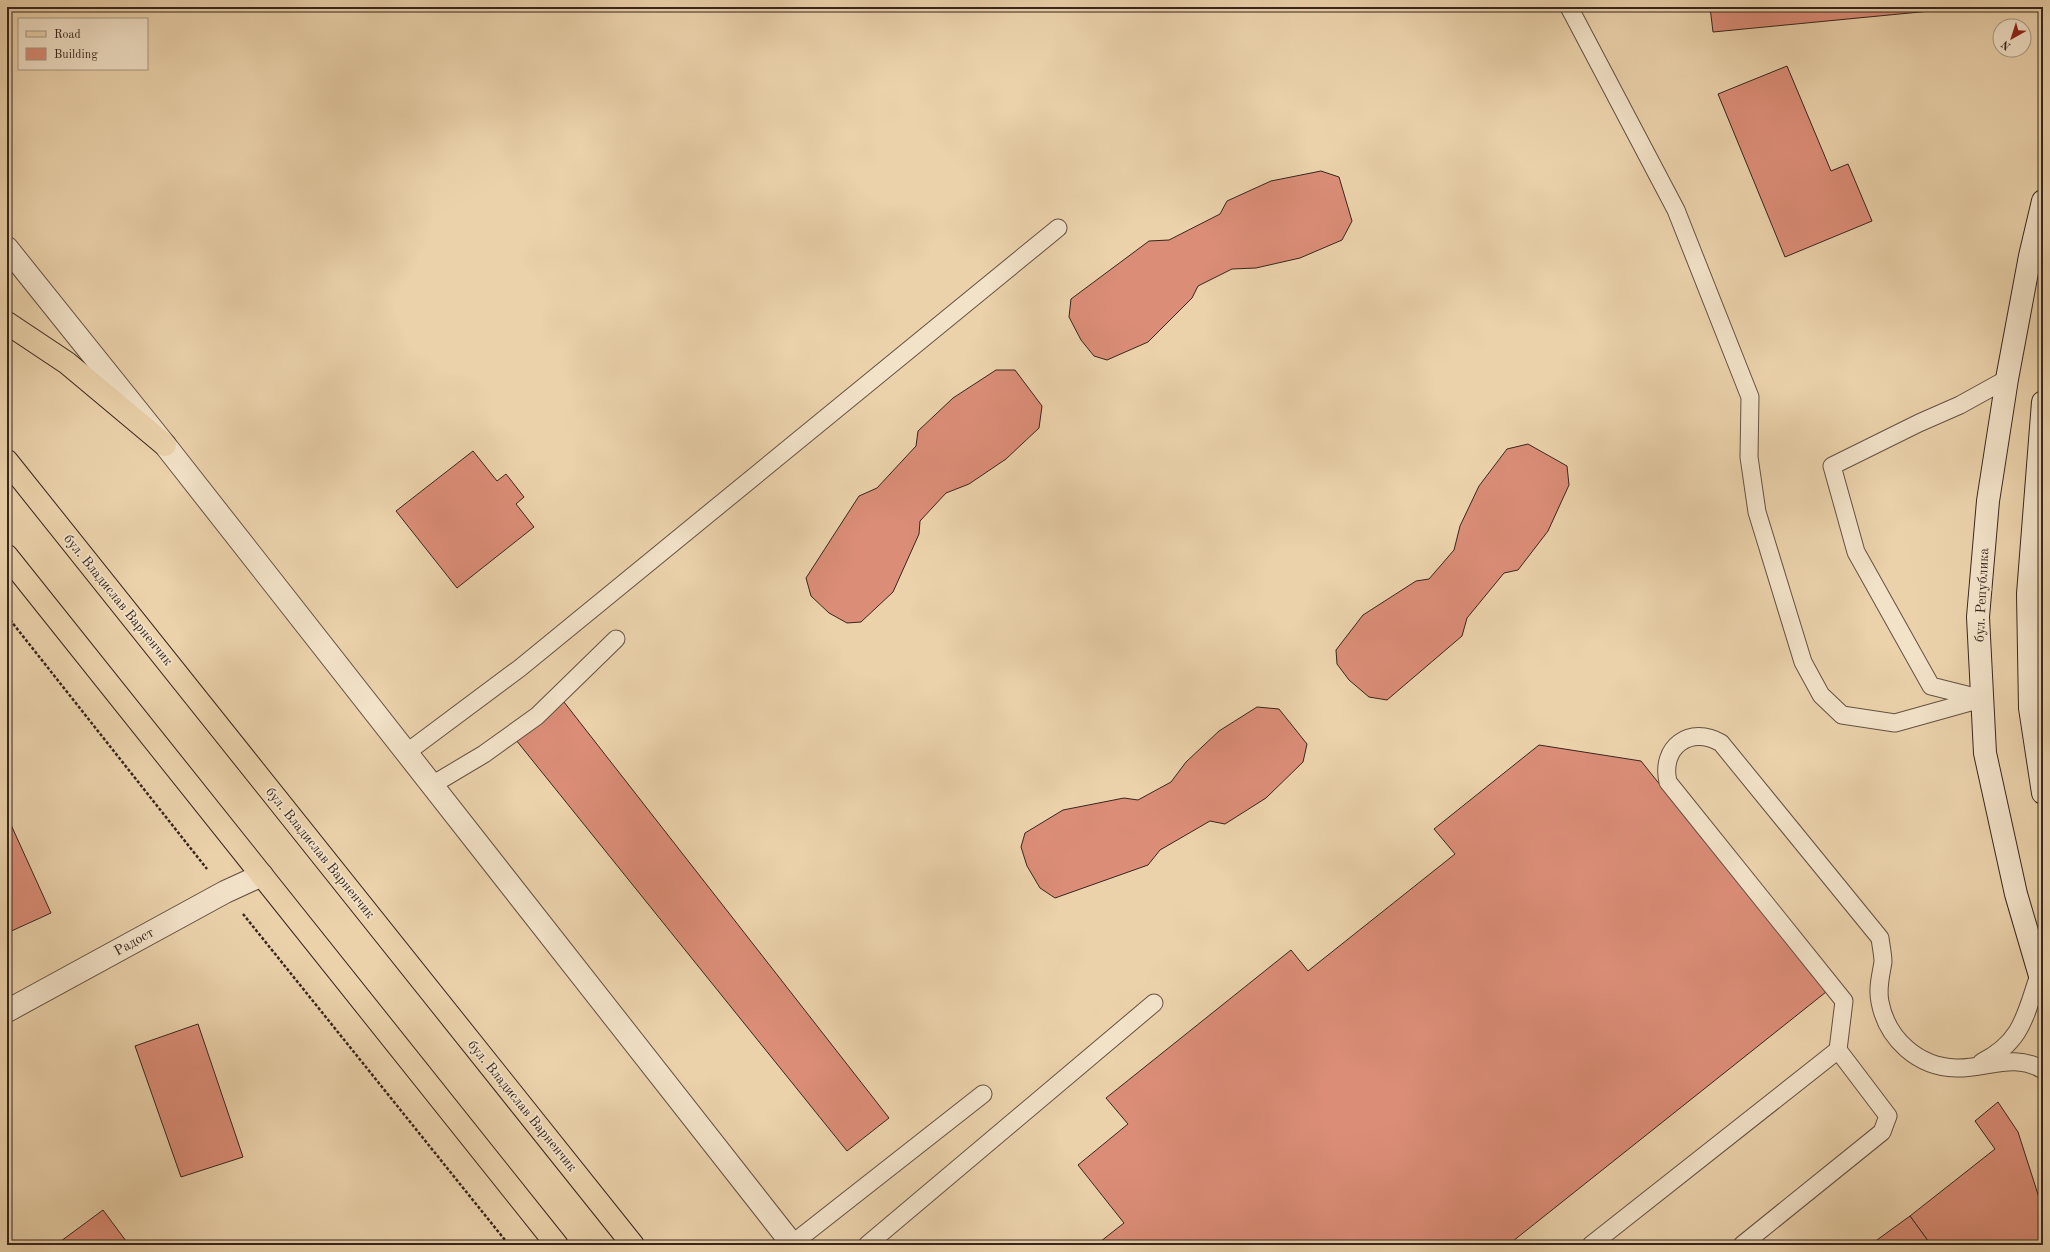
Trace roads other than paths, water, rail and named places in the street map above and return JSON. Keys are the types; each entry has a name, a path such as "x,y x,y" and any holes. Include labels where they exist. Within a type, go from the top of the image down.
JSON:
{"main road":[{"path":"7,323 67,363 165,445"},
{"name":"бул. Владислав Варненчик","path":"7,461 633,1245"},
{"path":"7,556 557,1245"}],"street":[{"name":"бул. Република","path":"2041,981 2016,894 1984,753 1978,617 1988,501 2007,379 2030,256 2043,201"},
{"path":"7,248 165,445 792,1244"},
{"path":"2043,402 2028,594 2030,708 2043,793"},
{"name":"Радост","path":"7,1011 225,892 262,875"}],"lane":[{"path":"1569,7 1676,210 1750,397 1749,456 1757,512 1803,662 1821,695 1842,715 1895,723 1981,699"},
{"path":"406,753 520,668 1058,228"},
{"path":"1981,699 1932,686 1856,552 1832,466 1919,422 1960,405 2007,379"},
{"path":"432,785 484,754 537,716 616,639"},
{"path":"1742,1245 1882,1132 1888,1116 1838,1050 1844,1001 1668,782 1666,774 1668,758 1680,742 1689,737 1706,736 1721,743 1880,938 1883,961 1879,981 1879,1000 1884,1018 1897,1040 1907,1050 1918,1058 1938,1065 1957,1068 2012,1061 2038,1067 2043,1070"},
{"path":"1957,1068 1978,1064 1991,1057 2013,1039 2024,1021 2041,981"},
{"path":"867,1245 1154,1003"},
{"path":"1591,1245 1838,1050"},
{"path":"792,1244 983,1094"}]}
